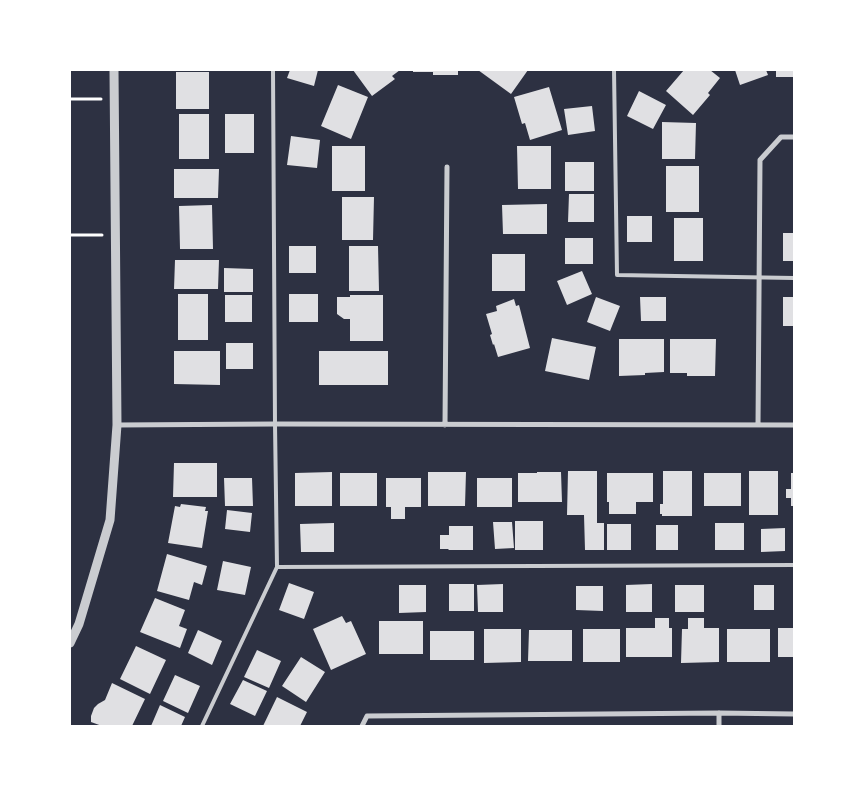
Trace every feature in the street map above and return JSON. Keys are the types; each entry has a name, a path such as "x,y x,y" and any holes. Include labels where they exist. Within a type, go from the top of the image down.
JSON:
{"street":[{"path":"70,643 79,624 110,520 117,426 114,70"},
{"path":"758,425 760,160 781,137 794,137"},
{"path":"444,425 447,167"},
{"path":"117,426 275,424 794,425"},
{"path":"719,713 719,726"},
{"path":"362,726 367,716 794,714"}],"lane":[{"path":"202,726 277,567 273,70"},
{"path":"614,70 617,275 794,278"},
{"path":"277,567 794,565"}],"path":[{"path":"70,99 114,99"},
{"path":"70,235 115,234"}],"building":[{"path":"290,70 318,70 314,86 287,78"},
{"path":"353,70 400,70 392,76 395,79 372,96"},
{"path":"413,70 458,70 458,75 433,75 433,72 413,72"},
{"path":"478,70 528,70 511,94"},
{"path":"684,70 710,70 720,78 708,93 710,95 693,115 666,91"},
{"path":"735,70 766,70 768,75 740,85"},
{"path":"776,70 794,70 794,77 776,77"},
{"path":"176,72 209,72 209,109 176,109"},
{"path":"338,85 368,97 351,139 321,126"},
{"path":"549,87 562,130 530,140 525,123 522,124 514,97"},
{"path":"639,91 666,105 653,129 627,116"},
{"path":"592,106 595,131 568,135 564,109"},
{"path":"179,114 209,114 209,159 179,159"},
{"path":"225,114 254,114 254,153 225,153"},
{"path":"662,122 696,123 695,159 662,159"},
{"path":"291,136 320,140 317,168 287,165"},
{"path":"332,146 365,146 365,191 332,191"},
{"path":"517,146 551,146 551,189 518,189"},
{"path":"565,162 594,162 594,191 565,191"},
{"path":"666,166 699,166 699,212 666,212"},
{"path":"174,169 219,169 218,198 174,198"},
{"path":"569,194 594,194 594,222 568,222"},
{"path":"342,197 374,197 373,240 342,240"},
{"path":"547,204 547,234 503,234 502,205"},
{"path":"212,205 213,249 180,249 179,206"},
{"path":"627,216 652,216 652,242 627,242"},
{"path":"674,218 703,218 703,261 674,261"},
{"path":"783,233 794,233 794,261 783,261"},
{"path":"565,238 593,238 593,264 565,264"},
{"path":"289,246 316,246 316,273 289,273"},
{"path":"349,246 378,246 379,291 349,291"},
{"path":"492,254 525,254 525,291 492,291"},
{"path":"175,260 219,260 218,289 174,289"},
{"path":"224,268 253,269 253,292 224,292"},
{"path":"582,271 592,294 567,305 557,281"},
{"path":"178,294 208,294 208,340 178,340"},
{"path":"289,294 318,294 318,322 289,322"},
{"path":"225,295 252,295 252,322 225,322"},
{"path":"350,295 383,295 383,341 350,341 350,319 344,319 337,314 337,297 350,297"},
{"path":"596,297 620,306 610,331 587,322"},
{"path":"640,297 666,297 666,321 641,321"},
{"path":"783,297 794,297 794,326 783,326"},
{"path":"514,299 516,306 519,305 530,348 498,357 490,335 492,334 486,314 497,311 496,306"},
{"path":"552,338 596,347 589,380 545,371"},
{"path":"619,339 664,339 664,372 619,376"},
{"path":"670,339 716,339 715,376 687,376 687,373 670,373"},
{"path":"226,343 253,343 253,369 226,369"},
{"path":"174,351 220,351 220,385 174,384"},
{"path":"319,351 388,351 388,385 319,385"},
{"path":"174,463 217,463 217,497 173,497"},
{"path":"568,471 597,471 597,523 604,523 604,550 585,550 584,515 567,515"},
{"path":"663,471 692,471 692,516 662,516 660,514 660,504 663,504"},
{"path":"749,471 778,471 778,515 749,515"},
{"path":"332,472 332,506 295,506 295,473"},
{"path":"428,472 466,472 465,506 428,506"},
{"path":"561,472 562,502 518,502 518,473"},
{"path":"340,473 377,473 377,506 340,506"},
{"path":"607,473 653,473 653,502 636,502 636,514 609,514"},
{"path":"704,473 741,473 741,506 704,506"},
{"path":"791,473 794,473 794,506 791,506 791,498 786,498 786,489 791,489"},
{"path":"224,478 252,478 253,506 225,506"},
{"path":"386,478 421,478 421,507 405,507 405,519 391,519 391,507 386,507"},
{"path":"477,478 512,478 512,507 477,507"},
{"path":"181,504 206,507 205,511 208,511 202,548 168,543 175,506 180,507"},
{"path":"227,510 252,513 250,532 225,529"},
{"path":"515,521 543,521 543,550 515,550"},
{"path":"493,522 512,522 514,548 495,549"},
{"path":"334,523 334,552 301,552 300,524"},
{"path":"715,523 744,523 744,550 715,550"},
{"path":"607,524 631,524 631,550 607,550"},
{"path":"656,525 678,525 678,550 656,550"},
{"path":"449,526 473,526 473,550 440,549 440,535 449,535"},
{"path":"785,528 785,551 761,552 761,529"},
{"path":"167,554 207,566 202,585 194,582 189,600 157,591"},
{"path":"223,561 251,567 245,595 217,590"},
{"path":"289,583 314,592 304,619 279,610"},
{"path":"449,584 474,584 474,611 449,611"},
{"path":"503,584 503,612 478,612 477,585"},
{"path":"652,584 652,612 626,612 626,585"},
{"path":"399,585 426,585 426,612 399,613"},
{"path":"675,585 704,585 704,612 675,612"},
{"path":"754,585 774,585 774,610 754,610"},
{"path":"576,586 603,586 603,611 576,610"},
{"path":"155,598 185,610 179,626 187,629 180,648 140,632"},
{"path":"342,616 346,623 351,621 366,654 331,670 313,629"},
{"path":"655,618 669,618 669,628 672,628 672,657 626,657 626,628 655,628"},
{"path":"688,618 704,618 704,628 719,628 719,662 681,663 682,629 688,629"},
{"path":"379,621 423,621 423,654 379,654"},
{"path":"778,628 794,628 794,657 778,657"},
{"path":"484,629 521,629 521,662 484,663"},
{"path":"583,629 620,629 620,662 583,662"},
{"path":"727,629 770,629 770,662 727,662"},
{"path":"198,630 222,641 212,665 188,653"},
{"path":"529,630 572,630 572,661 528,661"},
{"path":"430,631 474,631 474,660 430,660"},
{"path":"136,646 166,660 150,694 120,679"},
{"path":"257,650 281,661 269,688 244,677"},
{"path":"301,657 325,672 306,702 282,686"},
{"path":"175,675 200,686 188,713 163,701"},
{"path":"243,680 267,691 255,716 230,704"},
{"path":"112,683 145,699 132,726 102,726 91,722 94,708 105,700"},
{"path":"277,697 307,712 300,726 263,726"},
{"path":"160,705 185,717 181,726 151,726"}]}
